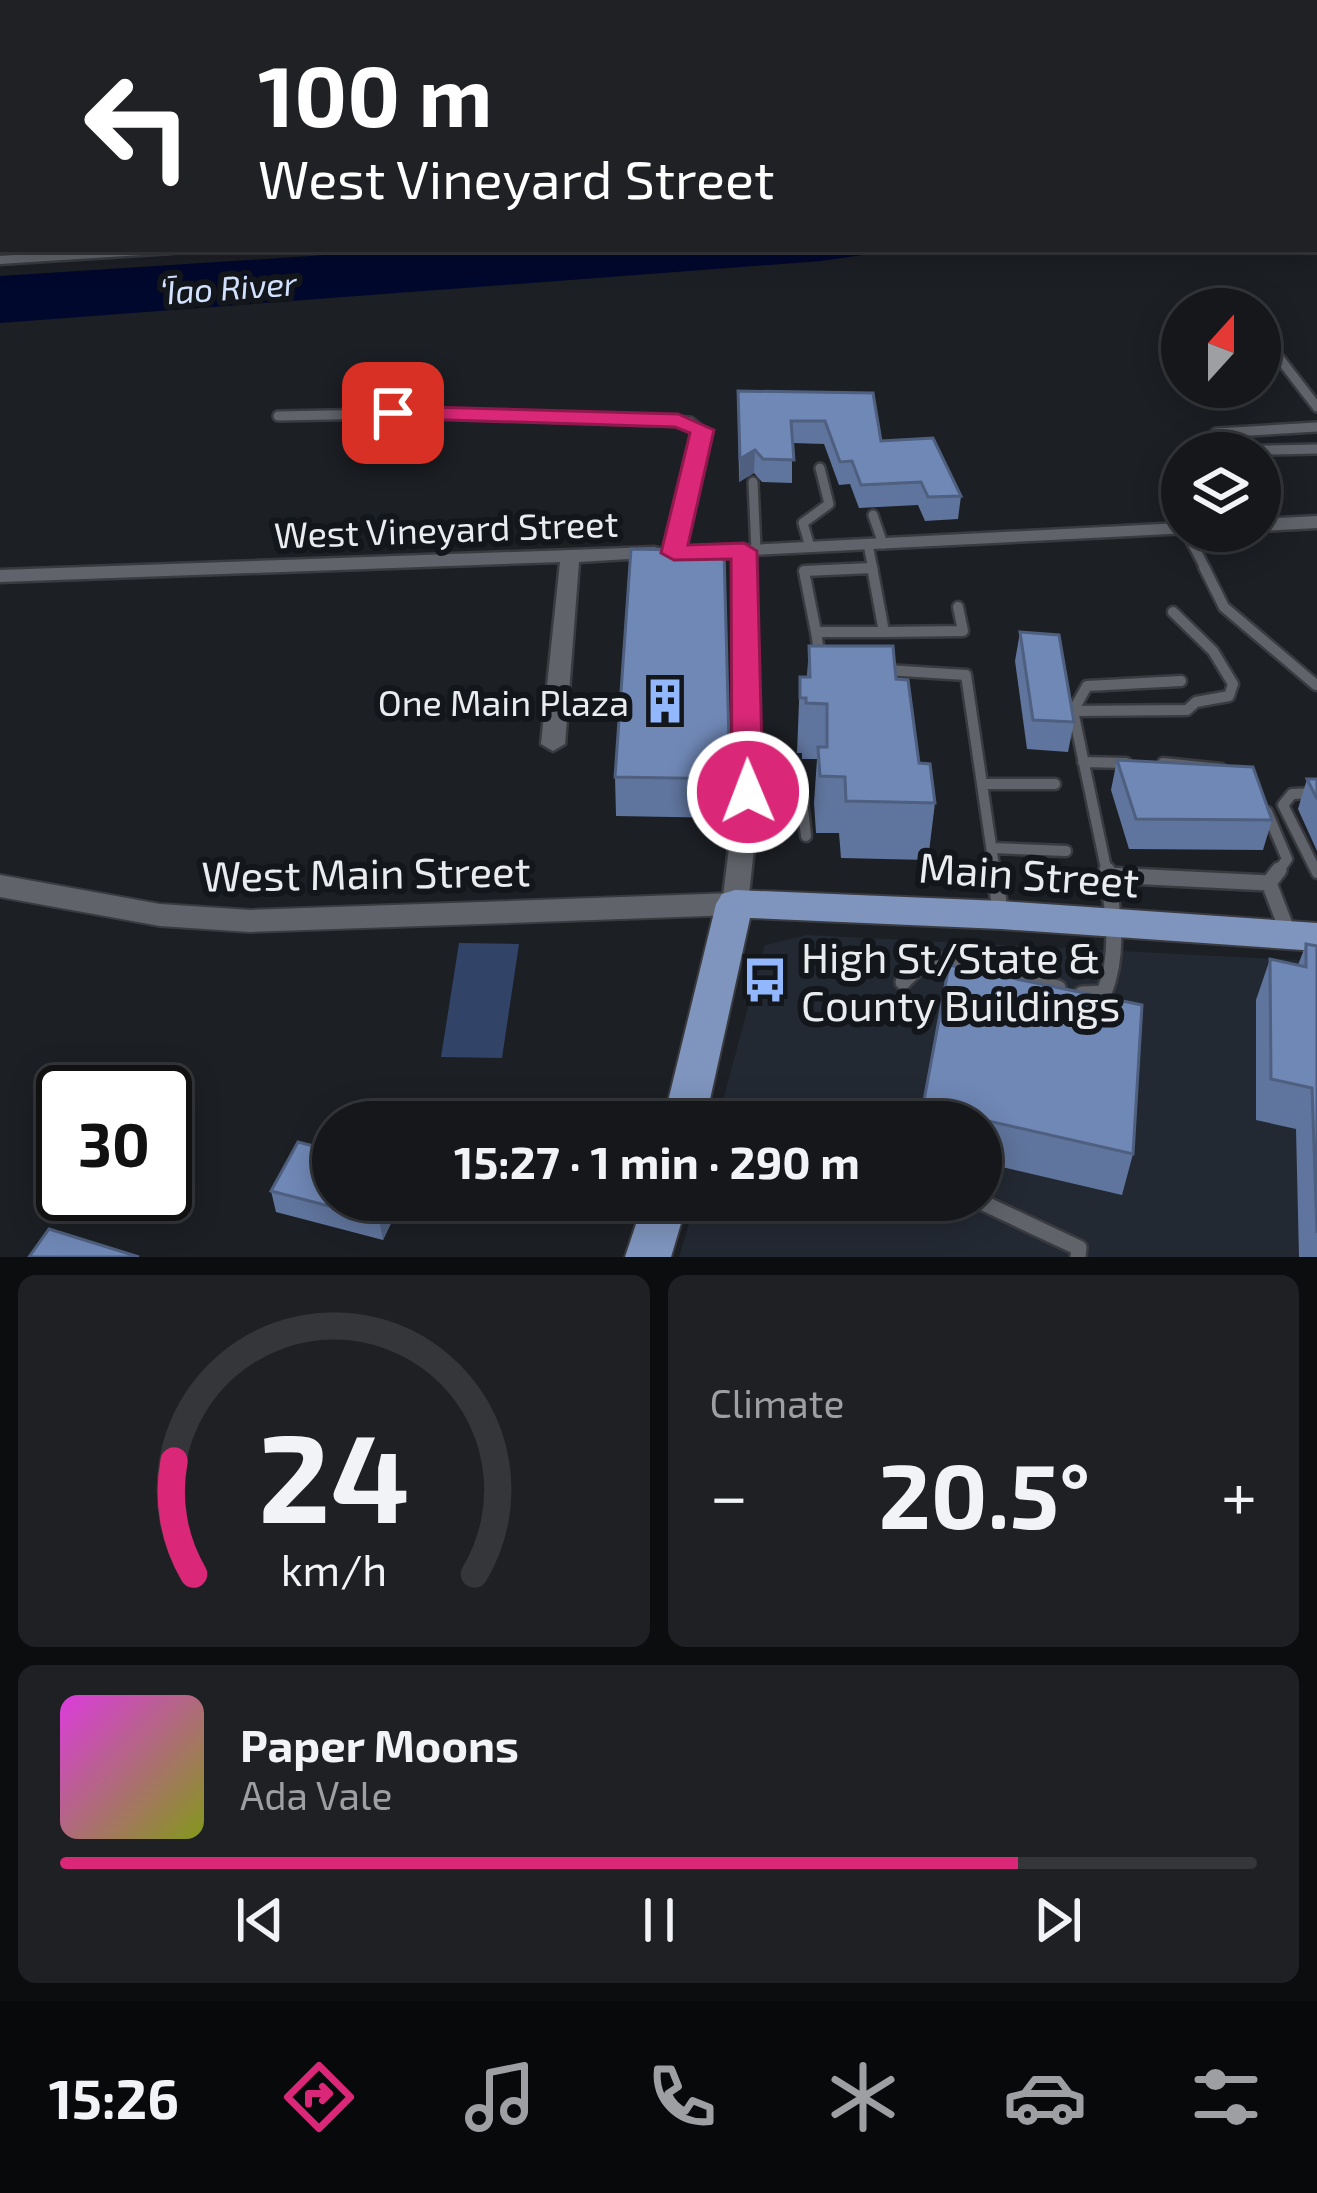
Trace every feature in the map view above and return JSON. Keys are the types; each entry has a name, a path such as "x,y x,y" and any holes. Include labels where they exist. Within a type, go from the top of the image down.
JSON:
{"main road":[{"name":"Main Street","path":"735,904 1001,915 1303,936"},
{"path":"689,1101 735,904"},
{"path":"648,1257 659,1221"}],"street":[{"path":"0,260 125,252"},
{"path":"1281,524 1317,522"},
{"name":"West Vineyard Street","path":"0,576 1161,531"},
{"path":"735,904 747,764 750,550"},
{"path":"553,744 570,556"},
{"name":"West Main Street","path":"0,886 160,915 250,921 735,904"}],"lane":[{"path":"1281,360 1317,407"},
{"path":"278,416 454,413 690,422 704,434 674,553"},
{"path":"1317,427 1216,433 1230,451 1317,449"},
{"path":"810,548 803,523 829,504 820,468"},
{"path":"750,550 753,482"},
{"path":"873,515 872,568 884,632"},
{"path":"1195,552 1224,607 1316,685"},
{"path":"842,667 821,666 804,571 872,568"},
{"path":"817,632 963,631 958,607"},
{"path":"1073,711 1187,710 1196,702 1229,696 1233,684 1213,651 1173,612"},
{"path":"863,668 966,674 1001,915"},
{"path":"903,982 923,962 946,961 1091,996 1104,993 1111,984 1116,924 1073,711 1087,686 1181,681"},
{"path":"1083,762 1206,764 1243,780"},
{"path":"747,764 799,772 806,836"},
{"path":"983,784 1055,784"},
{"path":"1257,789 1287,859 1269,883"},
{"path":"1317,794 1292,794 1283,805 1317,873"},
{"path":"993,848 1066,851"},
{"path":"1108,875 1269,883"},
{"path":"1269,883 1303,936"},
{"path":"1002,1212 1078,1248 1078,1257"}],"shaded area":[{"path":"807,935 1317,961 1317,1257 679,1257 690,1221 1002,1221 1002,1101 723,1101 765,945"},
{"path":"459,943 519,944 502,1058 441,1057"}],"water":[{"name":"ʻĪao River","path":"372,252 883,252 821,261 0,323 0,276"}],"building":[{"path":"738,391 873,393 881,441 933,438 961,496 928,497 921,482 861,485 852,461 840,462 825,421 791,421 794,460 763,459 755,450 740,459"},
{"name":"One Main Plaza","path":"631,549 724,551 730,779 615,777"},
{"path":"1020,632 1059,635 1074,722 1033,720"},
{"path":"809,646 893,646 896,679 908,680 919,763 930,764 935,803 846,801 845,777 820,776 818,747 827,747 827,704 800,698 800,677 810,677"},
{"path":"1117,760 1253,767 1272,820 1136,819"},
{"path":"1307,779 1317,779 1317,799"},
{"path":"1306,944 1317,946 1317,1233 1312,1088 1271,1079 1270,959 1306,967"},
{"path":"949,965 1142,1005 1133,1154 1002,1124 1002,1101 924,1101"},
{"path":"298,1142 312,1146 312,1202 271,1191"},
{"path":"49,1229 139,1257 29,1257"}],"place":[{"name":"One Main Plaza","path":"665,701"},
{"name":"High St/State & County Buildings","path":"765,980"}],"route":[{"path":"393,413 678,421 702,430 674,553 744,551 748,792"}]}
